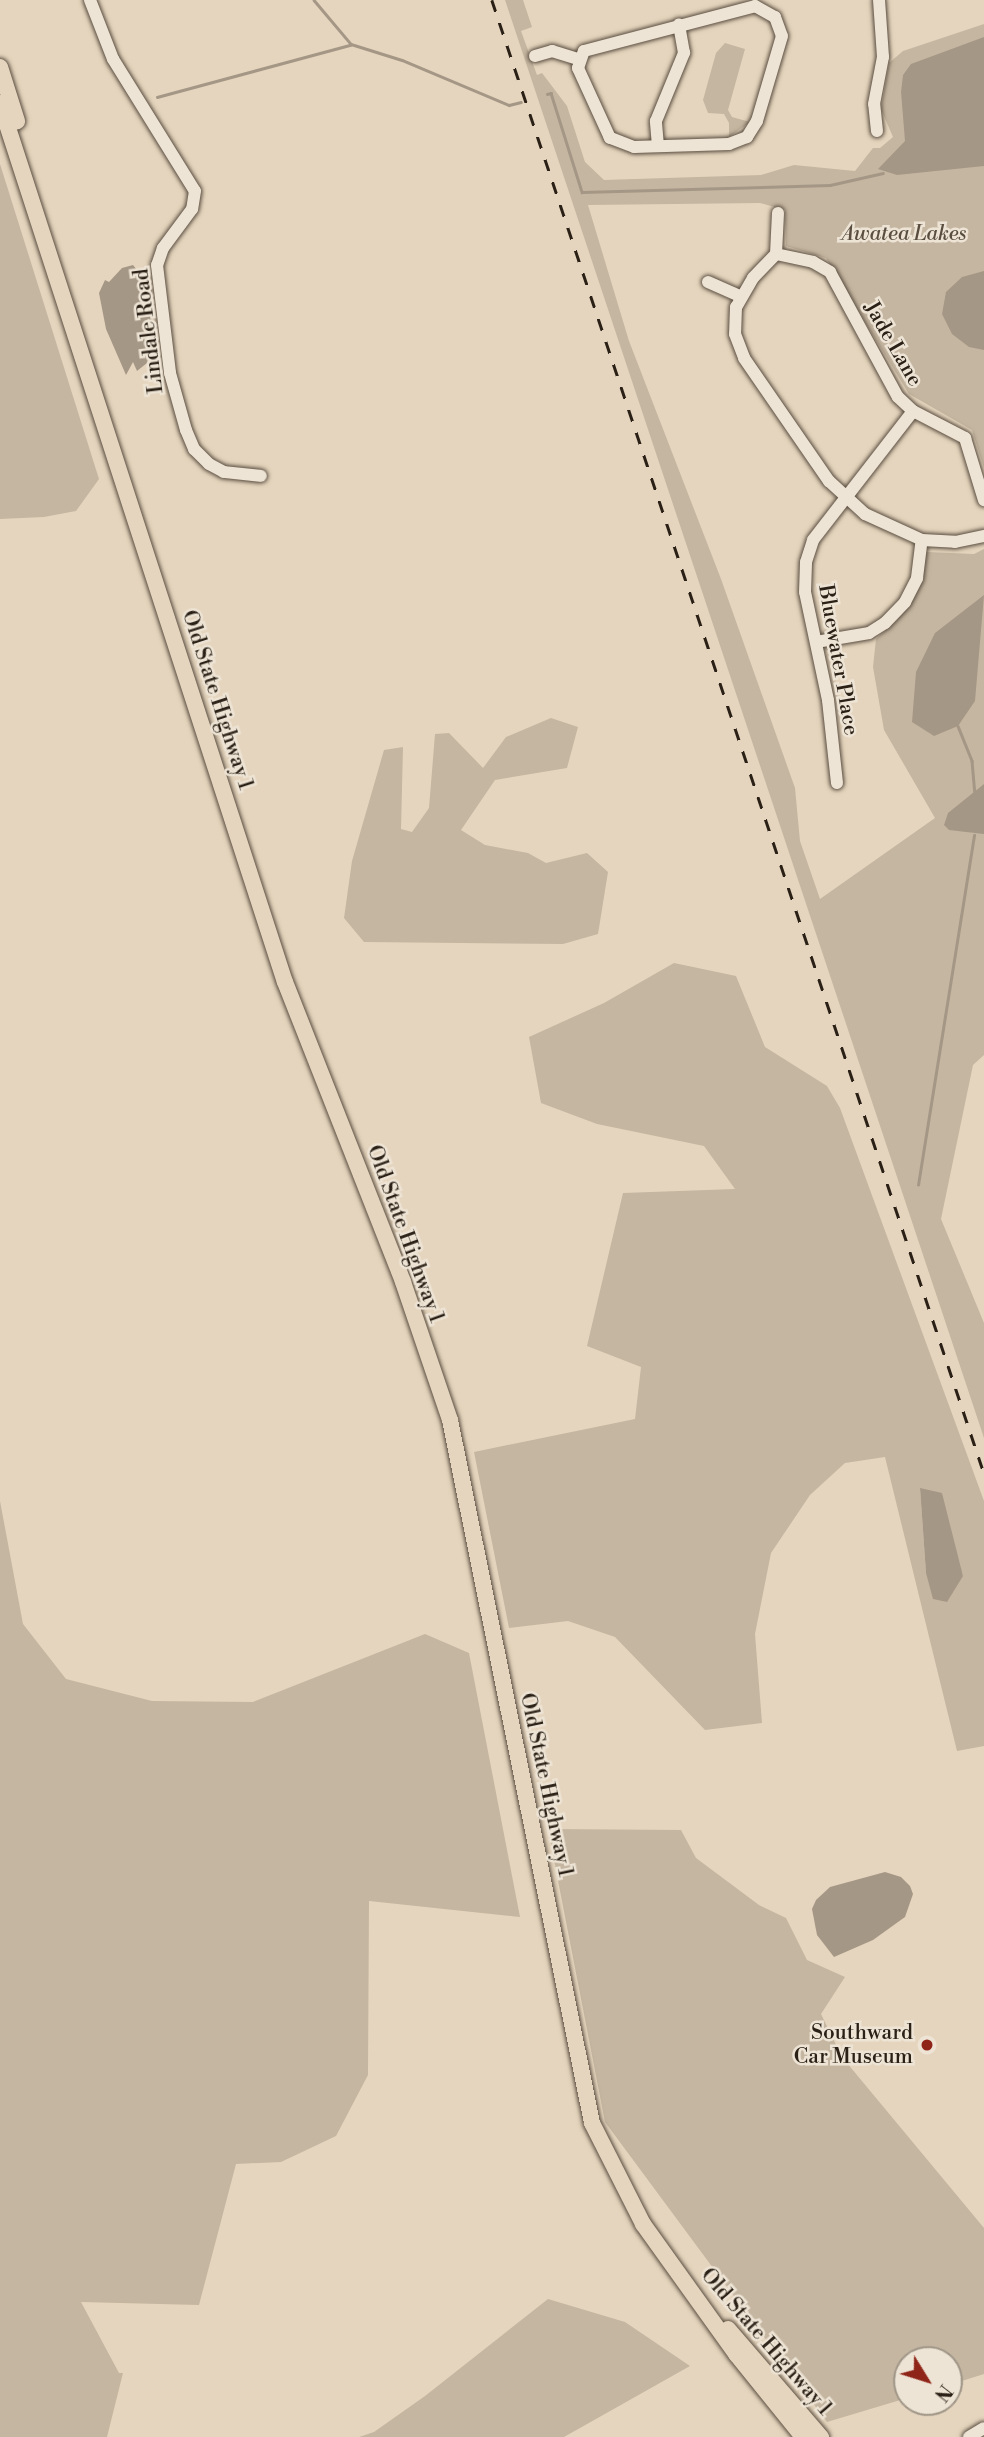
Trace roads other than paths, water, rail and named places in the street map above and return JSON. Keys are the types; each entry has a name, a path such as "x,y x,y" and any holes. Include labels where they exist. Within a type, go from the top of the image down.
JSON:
{"main road":[{"name":"Old State Highway 1","path":"1,68 30,166 39,215"},
{"name":"Old State Highway 1","path":"0,103 39,215 285,982 402,1282 450,1420 592,2123 643,2224 678,2276 803,2437"},
{"name":"Old State Highway 1","path":"678,2276 821,2437"}],"street":[{"name":"Lindale Road","path":"90,0 113,59 195,191 192,209 163,248 157,265 170,373 186,430 194,449 209,464 224,472 261,476"},
{"path":"877,131 874,104 883,57 879,0"},
{"path":"729,5 763,8 781,28 780,44 755,127 733,144 625,147 610,138 578,68 579,59 587,49 679,24 729,5"},
{"path":"658,146 656,121 684,57 679,24"},
{"path":"535,56 552,51 579,59"},
{"path":"778,213 776,254 739,296 733,325 744,358 828,481 846,498 885,526 922,540 955,542 984,536"},
{"name":"Jade Lane","path":"776,254 813,262 830,272 898,397 912,411 965,438 984,500"},
{"path":"708,282 739,296"},
{"name":"Bluewater Place","path":"837,783 817,642 805,592 806,562 813,541 912,411"},
{"path":"817,642 869,633 885,623 905,602 917,578 922,540"},
{"path":"969,2437 984,2430"},
{"path":"979,2437 984,2430"}],"waterway":[{"path":"314,0 351,44 402,60 509,105 521,102"},
{"path":"157,97 350,45"},
{"path":"547,94 551,93 582,192 830,185 883,173"},
{"path":"958,726 972,761 975,793"},
{"path":"918,1185 974,835"}],"railway":[{"path":"492,0 984,1473"}],"place":[{"name":"Southward Car Museum","path":"927,2045"}],"park label":[{"name":"Awatea Lakes","path":"904,234"}]}
